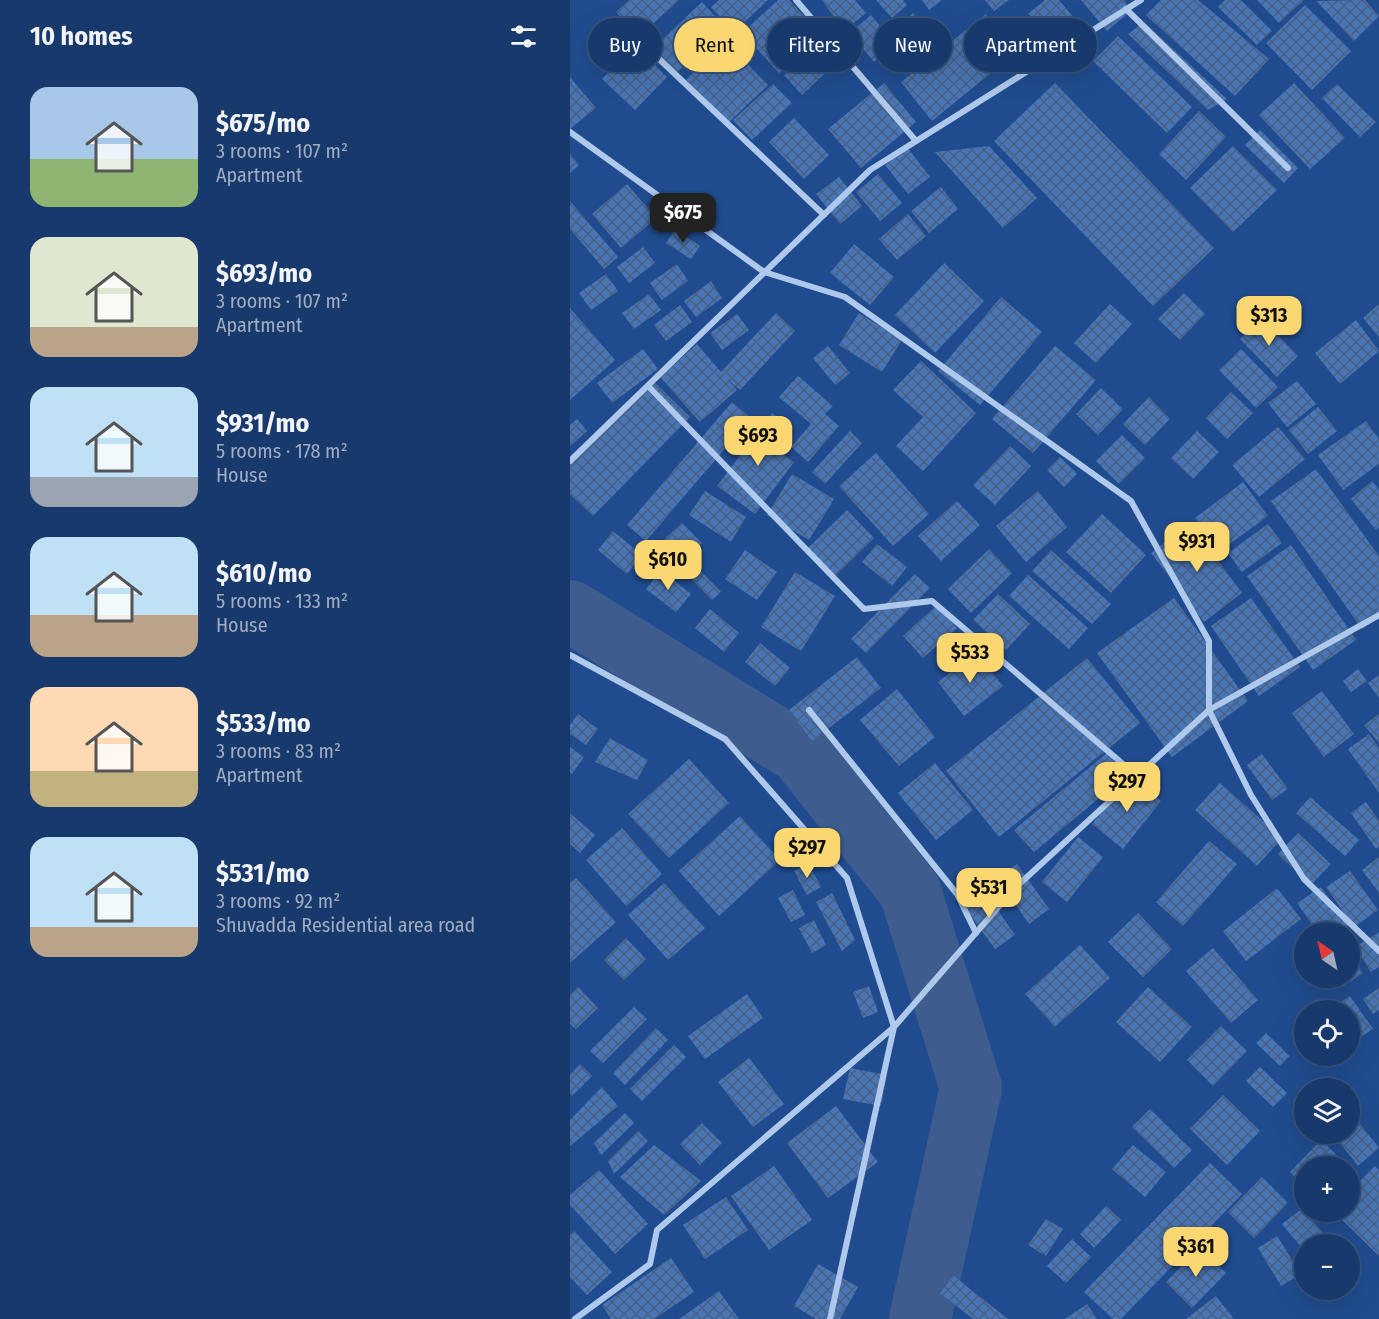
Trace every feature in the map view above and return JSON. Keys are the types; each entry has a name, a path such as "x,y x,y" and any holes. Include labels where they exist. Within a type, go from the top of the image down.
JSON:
{"street":[{"path":"796,0 916,141"},
{"path":"570,460 870,170 1141,0"},
{"path":"1126,9 1288,168"},
{"path":"662,62 824,215"},
{"path":"570,132 764,272 845,297 1131,501 1209,641 1209,710 1251,795 1304,879 1379,951"},
{"path":"648,386 864,609 932,601 1137,776"},
{"path":"575,1319 650,1263 657,1230 894,1028 1015,888 1209,710 1379,615"},
{"path":"570,655 725,739 847,878 894,1028 830,1319"},
{"path":"809,710 957,894 976,933"}],"building":[{"path":"629,0 679,0 660,18 622,18 616,12"},
{"path":"719,0 768,0 749,18 721,18 711,7"},
{"path":"778,0 789,0 806,18 767,18 767,60 755,47 755,21"},
{"path":"822,0 855,0 866,13 860,18 835,18"},
{"path":"876,0 903,0 907,5 892,18"},
{"path":"922,0 942,0 929,10"},
{"path":"985,0 1009,0 994,11"},
{"path":"1045,0 1059,0 1074,18 1031,18 1028,14"},
{"path":"1081,0 1124,0 1132,10 1107,31"},
{"path":"1161,0 1198,0 1269,59 1235,96 1146,15"},
{"path":"1225,0 1241,0 1272,31 1257,45 1218,7"},
{"path":"1257,0 1304,0 1279,23"},
{"path":"1365,0 1379,16 1354,41 1316,1"},
{"path":"702,2 717,18 685,18"},
{"path":"1305,5 1351,51 1312,90 1266,43"},
{"path":"913,13 917,18 907,18"},
{"path":"871,15 874,19 874,62 862,48 862,23"},
{"path":"1144,22 1227,99 1208,110 1128,34"},
{"path":"674,28 674,72 677,72 675,74 662,60 662,40"},
{"path":"964,32 964,72 992,72 932,121 901,82 914,72 952,72 952,41"},
{"path":"1118,36 1192,107 1167,133 1097,65 1097,57"},
{"path":"609,72 662,72 667,77 635,110 602,79"},
{"path":"694,72 755,72 768,85 727,124 685,81"},
{"path":"787,72 826,72 802,95 784,75"},
{"path":"570,77 596,108 570,129"},
{"path":"884,83 916,122 861,168 828,129"},
{"path":"1055,83 1214,248 1153,306 994,141"},
{"path":"1294,83 1345,138 1310,169 1259,115"},
{"path":"773,84 792,103 752,140 733,120"},
{"path":"1337,84 1376,122 1360,137 1322,98"},
{"path":"1199,111 1226,137 1186,180 1159,154"},
{"path":"794,118 829,155 804,179 769,142"},
{"path":"1260,130 1298,168 1284,183 1245,145"},
{"path":"989,146 1037,198 1003,228 935,152"},
{"path":"1233,146 1277,190 1233,232 1190,188"},
{"path":"907,147 930,177 908,194 885,165"},
{"path":"570,154 579,165 570,173"},
{"path":"878,174 902,203 880,221 856,192"},
{"path":"839,177 862,206 840,224 816,194"},
{"path":"627,184 656,218 621,248 592,214"},
{"path":"941,187 958,209 929,233 911,211"},
{"path":"570,201 618,257 604,269 570,229"},
{"path":"908,214 926,236 897,260 879,239"},
{"path":"675,229 700,246 691,259 666,243"},
{"path":"854,244 894,277 870,305 830,273"},
{"path":"643,247 655,263 629,283 617,267"},
{"path":"944,263 984,301 935,353 895,315"},
{"path":"677,264 688,281 662,300 650,283"},
{"path":"606,274 618,291 591,310 579,293"},
{"path":"711,281 722,298 696,317 684,301"},
{"path":"1184,293 1205,314 1180,340 1158,319"},
{"path":"649,294 661,310 634,329 622,313"},
{"path":"1001,297 1042,332 980,405 938,371"},
{"path":"1110,304 1132,324 1096,363 1074,343"},
{"path":"1379,304 1379,337 1363,318"},
{"path":"680,305 692,322 666,341 654,325"},
{"path":"570,308 615,360 570,400"},
{"path":"776,313 795,331 740,390 728,380 737,390 700,422 660,377 697,344 721,372"},
{"path":"859,313 902,340 882,372 839,345"},
{"path":"737,314 749,330 722,350 710,333"},
{"path":"1262,318 1298,356 1277,377 1240,339"},
{"path":"1356,320 1379,351 1340,384 1315,353"},
{"path":"828,346 850,373 835,385 813,358"},
{"path":"1055,346 1096,380 1033,453 992,419"},
{"path":"643,349 658,369 612,403 597,383"},
{"path":"1241,349 1278,387 1256,408 1219,370"},
{"path":"921,361 976,413 923,471 896,446 923,417 893,390"},
{"path":"798,376 833,406 825,414 839,426 808,462 791,447 811,424 779,397"},
{"path":"653,381 690,417 593,516 570,494 570,465"},
{"path":"1297,381 1316,404 1287,427 1268,403"},
{"path":"1101,388 1123,409 1098,435 1076,414"},
{"path":"1231,392 1253,413 1227,439 1206,418"},
{"path":"1149,397 1170,419 1145,445 1123,424"},
{"path":"732,402 751,418 646,541 627,525"},
{"path":"1318,407 1337,431 1308,454 1289,430"},
{"path":"772,413 789,425 773,447 794,462 755,514 717,486"},
{"path":"577,419 587,431 570,446 570,425"},
{"path":"1366,421 1379,439 1379,464 1343,490 1318,455"},
{"path":"1278,427 1305,459 1259,497 1232,465"},
{"path":"850,431 862,443 825,484 812,472"},
{"path":"1197,431 1219,452 1193,479 1171,458"},
{"path":"1122,435 1145,458 1119,484 1096,461"},
{"path":"1010,446 1031,466 995,505 973,485"},
{"path":"876,453 929,514 893,546 839,486"},
{"path":"1060,457 1077,474 1064,487 1047,470"},
{"path":"1316,469 1379,556 1379,618 1362,629 1271,501"},
{"path":"792,474 834,499 809,540 767,515"},
{"path":"1372,481 1379,490 1379,527 1376,530 1351,499"},
{"path":"1243,482 1268,516 1220,551 1195,518"},
{"path":"705,491 746,517 731,542 689,515"},
{"path":"1038,491 1067,527 1026,562 996,526"},
{"path":"957,501 980,525 941,561 918,536"},
{"path":"847,510 874,538 834,577 807,549"},
{"path":"1102,514 1146,555 1111,593 1066,552"},
{"path":"682,523 702,543 687,557 721,592 712,600 658,545"},
{"path":"1190,523 1242,593 1204,622 1151,553"},
{"path":"1268,524 1282,543 1242,572 1228,553"},
{"path":"613,531 642,555 627,574 598,550"},
{"path":"877,544 907,567 892,586 862,562"},
{"path":"1291,545 1356,640 1313,670 1247,576"},
{"path":"989,549 1012,573 971,613 948,589"},
{"path":"745,550 777,572 757,600 725,579"},
{"path":"1051,550 1111,604 1092,624 1032,571"},
{"path":"661,570 691,594 676,612 646,589"},
{"path":"795,572 835,596 801,651 761,627"},
{"path":"915,574 930,588 866,653 851,639"},
{"path":"1028,575 1088,628 1069,649 1009,596"},
{"path":"998,594 1030,624 1006,650 973,620"},
{"path":"1174,598 1248,701 1172,757 1097,653"},
{"path":"1251,598 1300,667 1259,696 1211,626"},
{"path":"937,605 957,628 923,658 903,636"},
{"path":"710,609 739,633 724,652 695,628"},
{"path":"760,643 790,668 775,686 745,662"},
{"path":"976,652 1003,686 964,716 938,682"},
{"path":"857,657 881,688 812,741 789,710"},
{"path":"1087,658 1140,723 999,837 946,771"},
{"path":"1358,669 1367,681 1351,692 1343,681"},
{"path":"1379,675 1379,698 1368,683"},
{"path":"897,689 935,737 899,766 860,720"},
{"path":"1322,691 1354,734 1324,757 1292,713"},
{"path":"578,714 598,729 586,745 570,734 570,725"},
{"path":"1379,714 1379,743 1364,725"},
{"path":"1369,734 1379,748 1379,793 1348,749"},
{"path":"610,738 648,760 637,780 595,762"},
{"path":"570,747 584,757 572,774 570,772"},
{"path":"1107,753 1126,776 1034,852 1014,830"},
{"path":"1262,754 1288,789 1272,800 1247,765"},
{"path":"689,759 729,803 669,858 628,814"},
{"path":"935,763 973,810 936,840 898,793"},
{"path":"1131,776 1161,801 1123,849 1092,824"},
{"path":"1220,783 1282,838 1257,866 1195,810"},
{"path":"1310,797 1359,840 1345,856 1296,813"},
{"path":"1366,802 1379,821 1379,847 1376,849 1351,813"},
{"path":"570,813 595,835 580,853 570,844"},
{"path":"740,816 780,860 719,916 679,871"},
{"path":"622,828 662,874 626,906 586,860"},
{"path":"793,831 805,856 791,864 778,839"},
{"path":"1298,833 1331,864 1311,885 1278,854"},
{"path":"1078,837 1103,857 1067,902 1042,882"},
{"path":"1209,841 1237,864 1183,926 1156,902"},
{"path":"1379,857 1379,893 1362,870"},
{"path":"808,863 821,887 807,895 794,871"},
{"path":"1017,864 1049,909 1029,924 997,878"},
{"path":"1350,871 1378,910 1360,923 1350,922 1326,887"},
{"path":"576,878 616,922 570,963 570,883"},
{"path":"664,883 705,928 668,960 628,915"},
{"path":"1321,887 1346,922 1310,922 1297,903"},
{"path":"1277,888 1301,919 1294,922 1294,924 1246,961 1223,931"},
{"path":"983,889 1015,935 995,949 962,904"},
{"path":"793,890 805,915 791,922 778,898"},
{"path":"832,893 855,940 842,951 816,902"},
{"path":"1138,913 1172,949 1143,977 1108,942"},
{"path":"814,920 826,945 812,953 799,928"},
{"path":"1379,932 1379,967 1371,972 1360,955 1360,944"},
{"path":"626,938 646,959 624,980 604,960"},
{"path":"1080,945 1110,978 1055,1027 1025,994"},
{"path":"1213,948 1258,1000 1231,1023 1186,971"},
{"path":"869,986 878,1012 863,1018 853,992"},
{"path":"578,987 598,1008 576,1029 570,1024 570,995"},
{"path":"1148,987 1192,1027 1160,1062 1116,1022"},
{"path":"1379,988 1379,1010 1373,1014 1363,999"},
{"path":"747,994 763,1018 705,1059 688,1036"},
{"path":"634,1007 647,1019 603,1063 590,1051"},
{"path":"1360,1010 1373,1029 1360,1037"},
{"path":"1221,1026 1247,1051 1213,1086 1187,1060"},
{"path":"656,1028 668,1040 625,1085 613,1073"},
{"path":"1266,1033 1290,1056 1280,1066 1256,1043"},
{"path":"674,1045 686,1057 642,1101 630,1089"},
{"path":"749,1058 784,1104 753,1127 718,1082"},
{"path":"580,1064 592,1076 572,1096 570,1075"},
{"path":"1260,1067 1287,1093 1273,1107 1246,1081"},
{"path":"850,1068 887,1075 881,1106 843,1099"},
{"path":"602,1087 618,1106 570,1146 570,1120"},
{"path":"1223,1095 1260,1131 1227,1165 1190,1129"},
{"path":"836,1106 878,1162 828,1198 787,1143"},
{"path":"1150,1109 1192,1150 1174,1168 1132,1127"},
{"path":"625,1113 634,1123 601,1155 594,1143"},
{"path":"702,1123 722,1143 700,1165 680,1144"},
{"path":"1360,1124 1379,1148 1360,1164 1360,1156 1350,1156 1341,1144 1360,1144"},
{"path":"638,1131 648,1141 614,1174 608,1161"},
{"path":"1317,1144 1325,1144 1338,1156 1306,1156"},
{"path":"654,1145 701,1181 664,1215 620,1177"},
{"path":"1133,1145 1166,1172 1145,1197 1112,1169"},
{"path":"1210,1163 1242,1194 1121,1319 1113,1319 1084,1292"},
{"path":"774,1166 812,1220 769,1250 731,1196"},
{"path":"1375,1166 1379,1170 1379,1256 1360,1237 1360,1234 1356,1234 1344,1222 1360,1222 1360,1181"},
{"path":"599,1170 648,1224 615,1254 570,1205 570,1195"},
{"path":"1262,1177 1288,1203 1254,1238 1228,1212"},
{"path":"726,1197 748,1230 705,1259 683,1225"},
{"path":"1106,1206 1121,1220 1094,1248 1080,1234"},
{"path":"1294,1215 1294,1222 1314,1222 1324,1234 1294,1234 1294,1239 1282,1224"},
{"path":"1046,1219 1063,1229 1046,1256 1028,1245"},
{"path":"574,1231 612,1272 587,1295 570,1277 570,1235"},
{"path":"1277,1236 1294,1263 1294,1278 1281,1286 1258,1248"},
{"path":"1072,1239 1091,1257 1066,1283 1047,1266"},
{"path":"1200,1247 1226,1273 1192,1308 1166,1282"},
{"path":"671,1258 694,1292 654,1319 611,1319 602,1305"},
{"path":"818,1264 858,1287 840,1319 816,1319 794,1306"},
{"path":"954,1276 1008,1319 973,1319 940,1293"},
{"path":"719,1291 739,1319 679,1319"},
{"path":"1216,1296 1234,1319 1186,1319"},
{"path":"1087,1304 1097,1319 1065,1319"}],"waterway":[{"path":"570,611 800,753 910,891 971,1088 920,1319"}]}
